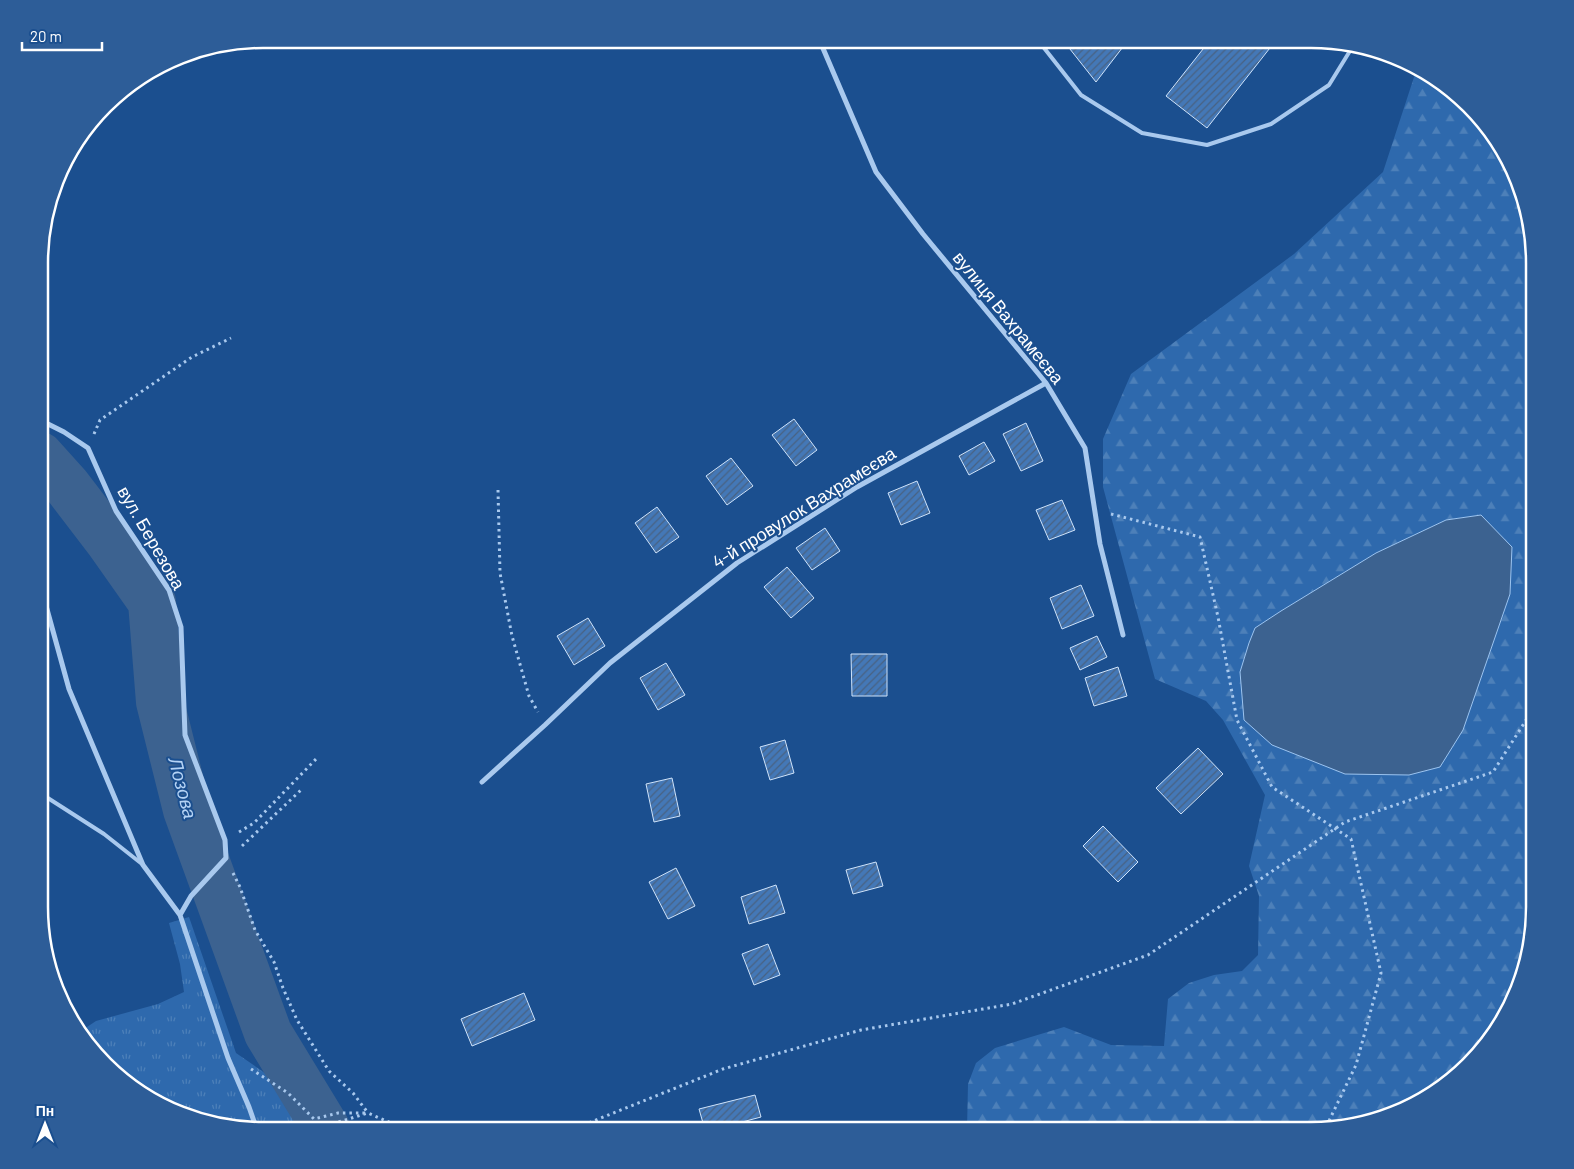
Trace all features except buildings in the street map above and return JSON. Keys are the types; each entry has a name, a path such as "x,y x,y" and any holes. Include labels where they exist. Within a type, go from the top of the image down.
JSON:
{"street":[{"name":"вулиця Вахрамеєва","path":"824,48 876,172 923,234 1046,383 1084,448 1100,544 1123,634"},
{"name":"4-й провулок Вахрамеєва","path":"482,782 610,664 736,563 857,487 1046,383"},
{"path":"48,424 88,448"},
{"name":"вул. Березова","path":"88,448 116,511 169,590 181,626 184,735 226,840 226,858"},
{"path":"48,613 69,689 143,865 180,915 228,1058 254,1121"},
{"path":"180,915 191,896 226,858"}],"lane":[{"path":"1044,48 1081,96 1142,133 1207,145 1271,124 1329,85 1350,51"},
{"path":"48,798 104,834 143,865"}],"path":[{"path":"88,448 100,420 192,357 231,338"},
{"path":"498,490 500,573 512,636 530,696 545,725"},
{"path":"1094,510 1200,538 1218,617 1237,720 1272,787 1351,839 1381,973 1356,1064 1329,1121"},
{"path":"591,1122 723,1069 861,1030 1012,1004 1148,954 1345,822 1493,772 1527,719"},
{"path":"226,840 254,823 317,758"},
{"path":"302,789 244,844 226,858 240,887 256,930 274,962 282,988 297,1020 329,1071 354,1093 368,1113"},
{"path":"228,1058 248,1067 288,1093 314,1119 338,1113 368,1113 389,1122"},
{"path":"342,1122 368,1113"}],"green space":[{"path":"1415,74 1464,110 1498,155 1515,193 1525,234 1527,262 1527,907 1525,935 1515,976 1498,1014 1464,1059 1419,1093 1394,1105 1367,1114 1340,1120 1312,1122 967,1122 968,1084 976,1063 995,1048 1064,1027 1111,1045 1164,1046 1168,999 1189,983 1214,975 1242,971 1258,955 1259,896 1249,866 1265,795 1223,720 1206,701 1155,679 1103,487 1103,439 1131,374 1294,254 1383,172","holes":["1481,515 1510,594 1488,655 1281,611 1376,553 1446,520"]},
{"path":"189,917 236,1053 298,1096 309,1122 234,1120 180,1105 155,1093 132,1077 110,1059 85,1028 96,1021 158,1004 184,992 180,964 169,923"}],"shaded area":[{"path":"1481,515 1512,547 1510,594 1463,730 1440,767 1409,775 1345,774 1272,745 1244,720 1240,672 1255,628 1376,553 1446,520"}],"waterway":[{"name":"Лозова","path":"48,465 67,486 109,541 152,602 160,702 187,810 268,1033 322,1122"}]}
